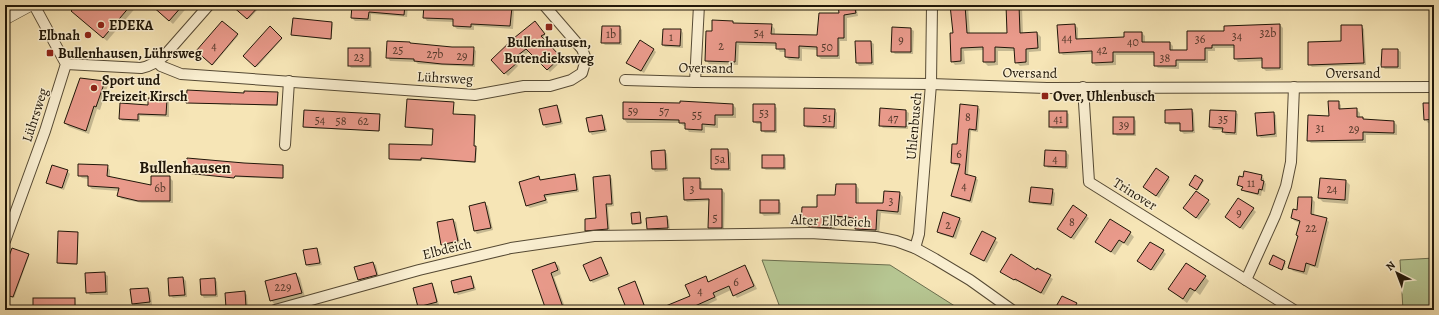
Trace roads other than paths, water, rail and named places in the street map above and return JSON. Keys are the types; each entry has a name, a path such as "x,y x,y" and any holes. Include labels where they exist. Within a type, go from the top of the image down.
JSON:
{"street":[{"path":"5,18 29,5"},
{"path":"34,5 66,64 141,68 157,62 174,46 209,5"},
{"name":"Lührsweg","path":"157,62 161,66 181,74 475,95 524,86 550,86 571,80 582,73 586,60 582,49 544,5"},
{"path":"695,82 699,5"},
{"name":"Uhlenbusch","path":"915,248 919,234 932,84 932,5"},
{"name":"Lührsweg","path":"5,241 45,131 66,64"},
{"name":"Oversand","path":"625,80 932,84 1048,88 1434,87"},
{"path":"285,145 289,81"},
{"name":"Trinover","path":"1083,87 1089,182 1294,310"},
{"path":"1246,280 1276,216 1286,186 1291,162 1294,87"},
{"name":"Alter Elbdeich","path":"630,235 810,233 876,237 896,241 915,248 970,280 1012,310"},
{"name":"Elbdeich","path":"275,310 419,270 511,248 594,236 630,235"}],"place":[{"name":"EDEKA","path":"101,25"},
{"name":"Bullenhausen, Butendieksweg","path":"549,27"},
{"name":"Elbnah","path":"88,35"},
{"name":"Bullenhausen, Lührsweg","path":"50,53"},
{"name":"Sport und Freizeit Kirsch","path":"94,88"},
{"name":"Over, Uhlenbusch","path":"1045,96"}],"district":[{"name":"Bullenhausen","path":"185,168"}]}
